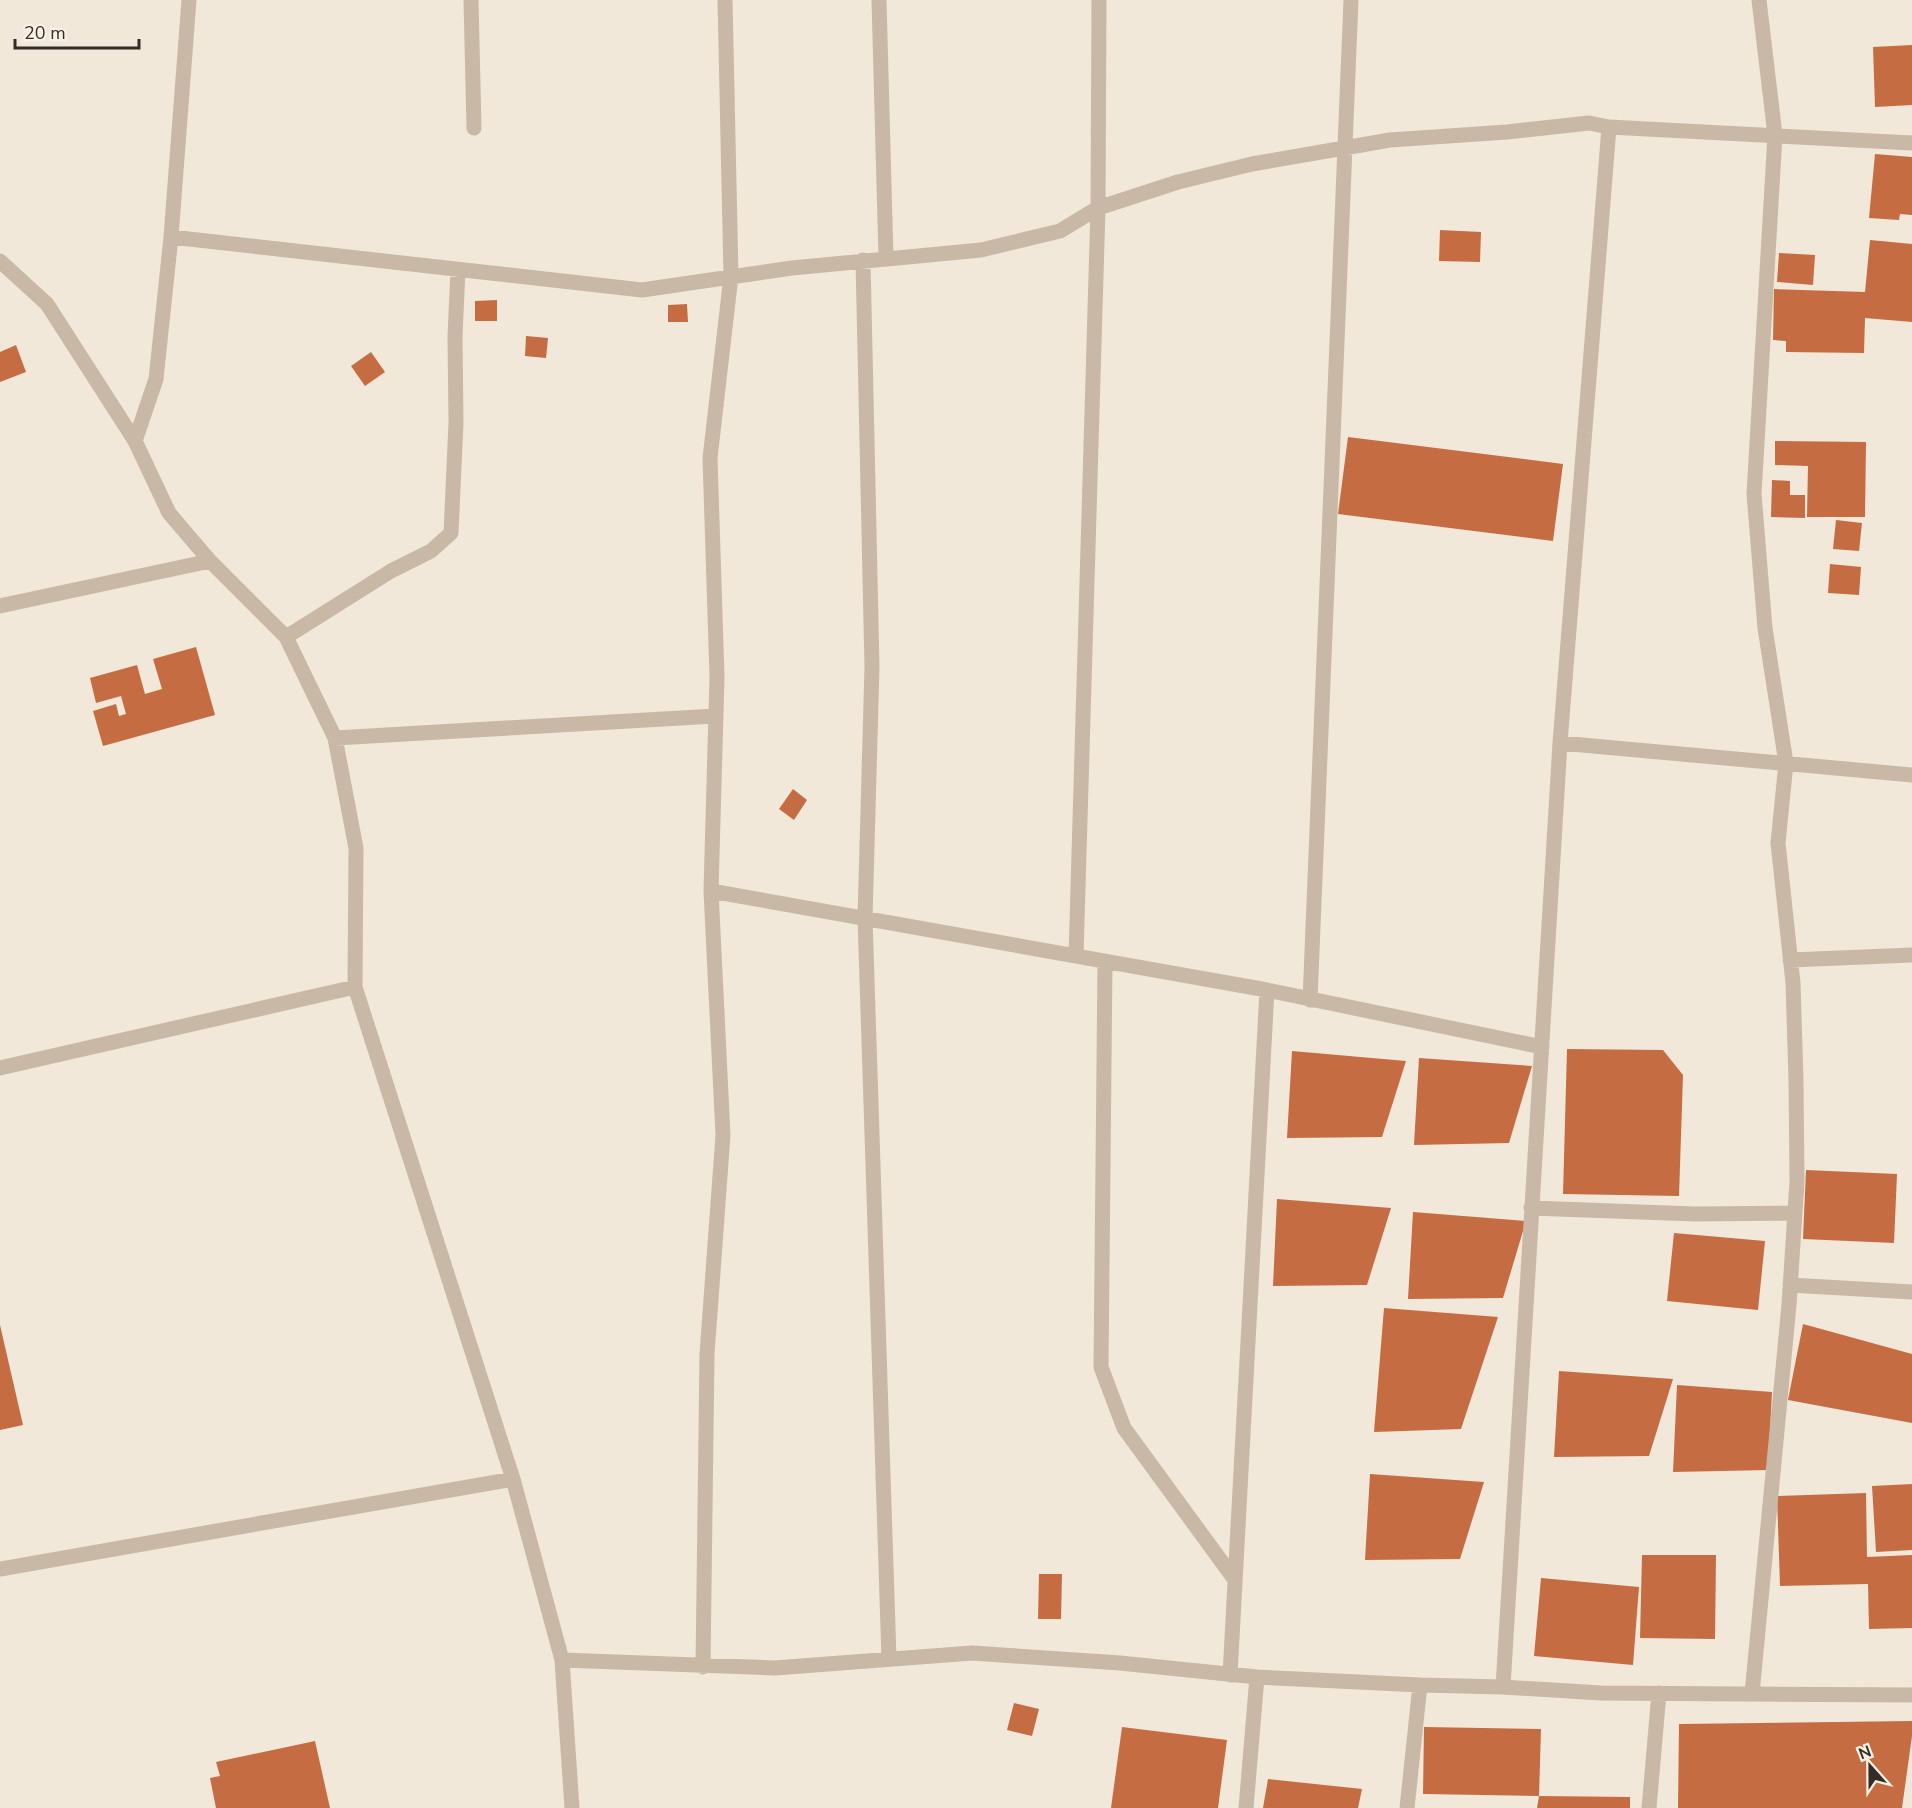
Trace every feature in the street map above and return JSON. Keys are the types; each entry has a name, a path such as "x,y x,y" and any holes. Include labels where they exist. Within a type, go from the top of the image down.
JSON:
{"street":[{"path":"135,441 156,379 171,237 189,0"},
{"path":"471,0 474,128"},
{"path":"703,1667 707,1354 723,1135 711,891 717,677 710,458 731,276 725,0"},
{"path":"879,0 886,258"},
{"path":"1076,956 1098,208 1099,0"},
{"path":"1310,1000 1351,0"},
{"path":"1752,1694 1790,1285 1797,1180 1796,1080 1790,960 1778,843 1786,764 1765,628 1754,494 1776,135 1759,0"},
{"path":"171,237 642,290 731,276 863,260 981,250 1060,231 1098,208 1178,182 1252,164 1390,140 1507,132 1589,123 1609,127 1912,143"},
{"path":"1503,1687 1560,743 1609,127"},
{"path":"863,260 872,667 864,918 889,1659"},
{"path":"0,261 47,304 135,441 168,513 210,561 286,638 335,738 356,848 355,987 513,1479 562,1660 572,1808"},
{"path":"286,638 391,572 431,551 451,533 456,423 455,336 458,270"},
{"path":"0,606 210,561"},
{"path":"335,738 716,716"},
{"path":"1560,743 1912,775"},
{"path":"711,891 1267,990 1542,1047"},
{"path":"1790,960 1912,955"},
{"path":"1105,962 1101,1367 1124,1428 1235,1580"},
{"path":"0,1068 355,987"},
{"path":"1230,1675 1267,990"},
{"path":"1532,1208 1695,1214 1795,1213"},
{"path":"1790,1285 1912,1292"},
{"path":"0,1569 513,1479"},
{"path":"562,1660 776,1668 972,1653 1120,1663 1257,1677 1420,1685 1601,1693 1912,1695"},
{"path":"1246,1808 1257,1677"},
{"path":"1407,1808 1420,1685"},
{"path":"1649,1808 1659,1693"}],"building":[{"path":"1912,45 1912,105 1875,107 1873,47"},
{"path":"1875,154 1912,157 1912,215 1900,214 1899,220 1869,218"},
{"path":"1440,230 1481,232 1480,262 1439,261"},
{"path":"1870,240 1912,244 1912,322 1865,318 1864,353 1786,352 1786,341 1773,340 1774,289 1865,292"},
{"path":"1779,253 1815,255 1813,285 1777,282"},
{"path":"497,300 497,321 475,321 475,301"},
{"path":"687,304 688,322 668,322 668,305"},
{"path":"526,336 548,338 546,358 525,356"},
{"path":"16,345 26,372 0,382 0,352"},
{"path":"371,352 385,372 365,386 351,366"},
{"path":"1348,437 1563,464 1553,541 1338,514"},
{"path":"1775,441 1866,442 1865,517 1807,517 1808,466 1775,465"},
{"path":"1772,480 1790,481 1790,495 1805,495 1805,518 1771,517"},
{"path":"1836,520 1862,523 1859,551 1833,549"},
{"path":"1830,564 1861,567 1859,595 1828,593"},
{"path":"196,647 215,715 103,746 93,711 116,704 119,716 126,714 121,696 96,703 90,678 137,665 145,694 162,689 153,659"},
{"path":"793,789 807,800 794,820 779,809"},
{"path":"1567,1049 1663,1050 1683,1075 1679,1196 1563,1194"},
{"path":"1292,1051 1406,1061 1382,1137 1287,1138"},
{"path":"1419,1058 1532,1066 1509,1143 1414,1145"},
{"path":"1806,1170 1897,1174 1894,1243 1803,1239"},
{"path":"1277,1199 1391,1208 1367,1285 1273,1286"},
{"path":"1413,1212 1526,1221 1503,1298 1408,1299"},
{"path":"1674,1233 1765,1241 1758,1310 1667,1301"},
{"path":"1384,1308 1498,1317 1461,1429 1374,1432"},
{"path":"1803,1324 1912,1354 1912,1423 1788,1400"},
{"path":"0,1325 23,1425 0,1430"},
{"path":"1559,1371 1673,1379 1649,1456 1554,1457"},
{"path":"1677,1385 1772,1392 1768,1470 1673,1472"},
{"path":"1370,1474 1484,1482 1460,1559 1365,1560"},
{"path":"1912,1484 1912,1550 1876,1552 1872,1486"},
{"path":"1866,1493 1867,1557 1912,1555 1912,1628 1869,1629 1868,1584 1780,1586 1777,1496"},
{"path":"1642,1555 1716,1555 1715,1639 1640,1638"},
{"path":"1039,1574 1062,1574 1061,1619 1038,1619"},
{"path":"1541,1578 1639,1587 1633,1665 1534,1656"},
{"path":"1014,1703 1039,1709 1032,1736 1007,1730"},
{"path":"1912,1721 1902,1808 1678,1808 1679,1724"},
{"path":"1122,1727 1227,1740 1218,1808 1111,1808"},
{"path":"1424,1727 1541,1729 1539,1796 1423,1794"},
{"path":"315,1741 330,1808 216,1808 210,1778 220,1776 216,1762"},
{"path":"1268,1779 1362,1789 1358,1808 1263,1808"},
{"path":"1539,1796 1630,1797 1630,1808 1537,1808"}]}
